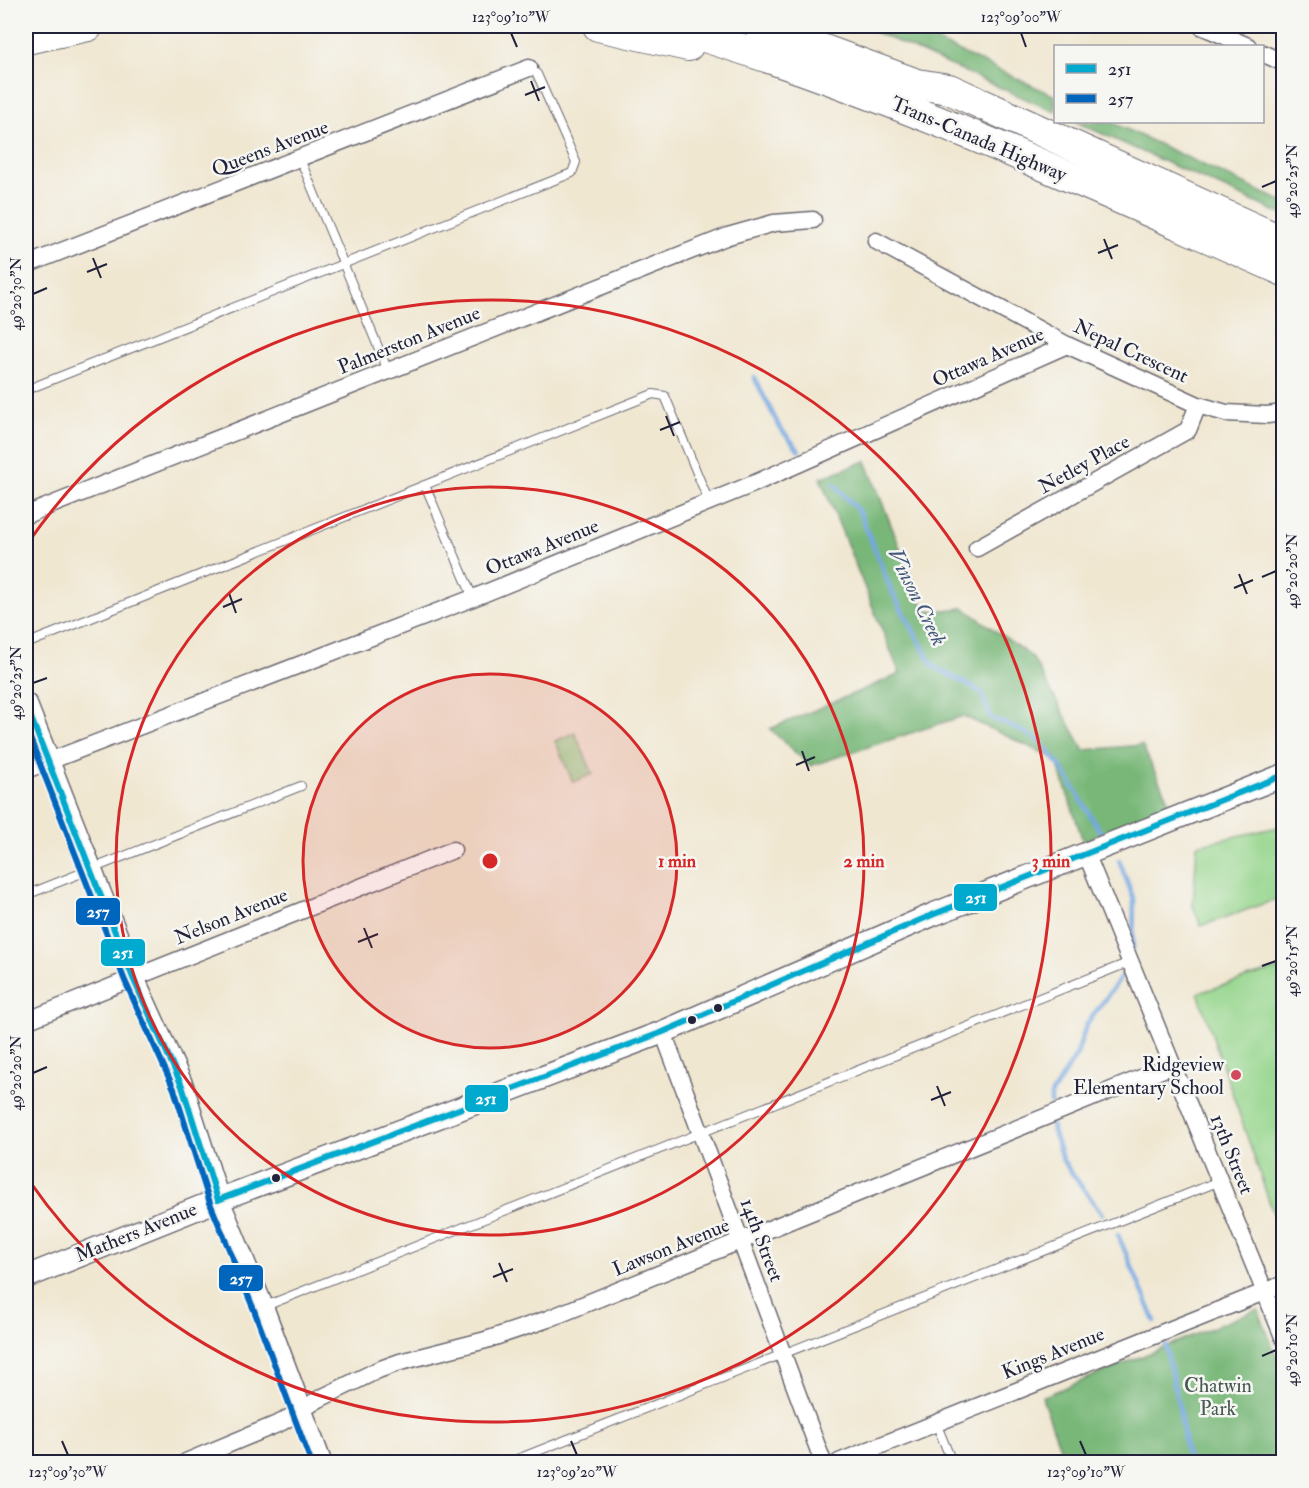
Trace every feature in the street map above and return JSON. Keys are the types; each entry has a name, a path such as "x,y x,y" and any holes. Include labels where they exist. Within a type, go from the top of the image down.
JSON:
{"highway":[{"path":"28,40 88,26"},
{"path":"598,26 710,52 997,146"},
{"name":"Trans-Canada Highway","path":"668,26 831,79 997,146 1284,271"},
{"name":"Trans-Canada Highway","path":"759,26 917,84 949,89 1284,242"},
{"path":"812,26 949,89"}],"street":[{"path":"1202,26 1246,45"},
{"path":"1264,53 1284,63"},
{"name":"Queens Avenue","path":"26,265 529,68"},
{"name":"Palmerston Avenue","path":"26,515 728,236 774,223 813,220"},
{"name":"Nepal Crescent","path":"876,241 1067,345 1198,405 1226,413 1267,415 1284,413"},
{"name":"Ottawa Avenue","path":"26,770 473,598 710,502 1067,345"},
{"name":"Netley Place","path":"977,549 1188,430 1198,405"},
{"path":"26,705 46,761 133,978 182,1086 218,1200 262,1307 320,1462"},
{"name":"Mathers Avenue","path":"26,1277 218,1200 663,1032 932,915 1284,775"},
{"name":"Nelson Avenue","path":"26,1021 453,849"},
{"name":"13th Street","path":"1086,854 1284,1339"},
{"name":"14th Street","path":"663,1032 823,1462"},
{"name":"Lawson Avenue","path":"186,1462 282,1422 319,1399 378,1370 538,1323 1173,1065"},
{"name":"Kings Avenue","path":"839,1462 1284,1284"}],"lane":[{"path":"26,390 572,173 576,162 537,74 529,68"},
{"path":"300,159 388,371"},
{"path":"26,644 653,394 665,396 710,502"},
{"path":"425,485 473,598"},
{"path":"26,895 301,786"},
{"path":"262,1307 700,1135 1130,962"},
{"path":"510,1462 1221,1181"},
{"path":"936,1423 952,1462"}],"green space":[{"path":"862,26 904,26 1054,96 1054,112"},
{"path":"1078,123 1113,123 1283,202 1283,215"},
{"path":"866,461 925,612 964,608 1032,657 1084,750 1142,745 1170,804 1083,841 1056,759 963,716 810,766 770,729 900,674 820,478"},
{"path":"575,733 593,774 573,782 555,741"},
{"path":"1283,826 1283,897 1201,926 1193,906 1197,845"},
{"path":"1283,967 1284,1239 1282,1239 1198,993"},
{"name":"Chatwin Park","path":"1258,1309 1283,1373 1283,1462 1065,1462 1042,1397"}],"waterway":[{"name":"Vinson Creek","path":"754,377 780,428 799,450"},
{"name":"Vinson Creek","path":"834,484 860,513 892,592 933,666 981,692 991,718 1024,732 1043,746 1062,769 1103,836"},
{"name":"Vinson Creek","path":"1119,860 1134,900 1133,949"},
{"name":"Vinson Creek","path":"1051,1104 1051,1095 1077,1054 1086,1025 1125,972"},
{"name":"Vinson Creek","path":"1051,1125 1063,1161 1102,1214"},
{"name":"Vinson Creek","path":"1118,1235 1155,1321"},
{"name":"Vinson Creek","path":"1165,1345 1188,1462"}],"transit line":[{"name":"251","path":"26,705 133,978 182,1086 218,1200"},
{"name":"257","path":"26,728 125,981 174,1089 210,1203 254,1310 311,1462"},
{"name":"251","path":"218,1200 663,1032 932,915 1284,775"}],"place":[{"name":"Ridgeview Elementary School","path":"1236,1075"}]}
